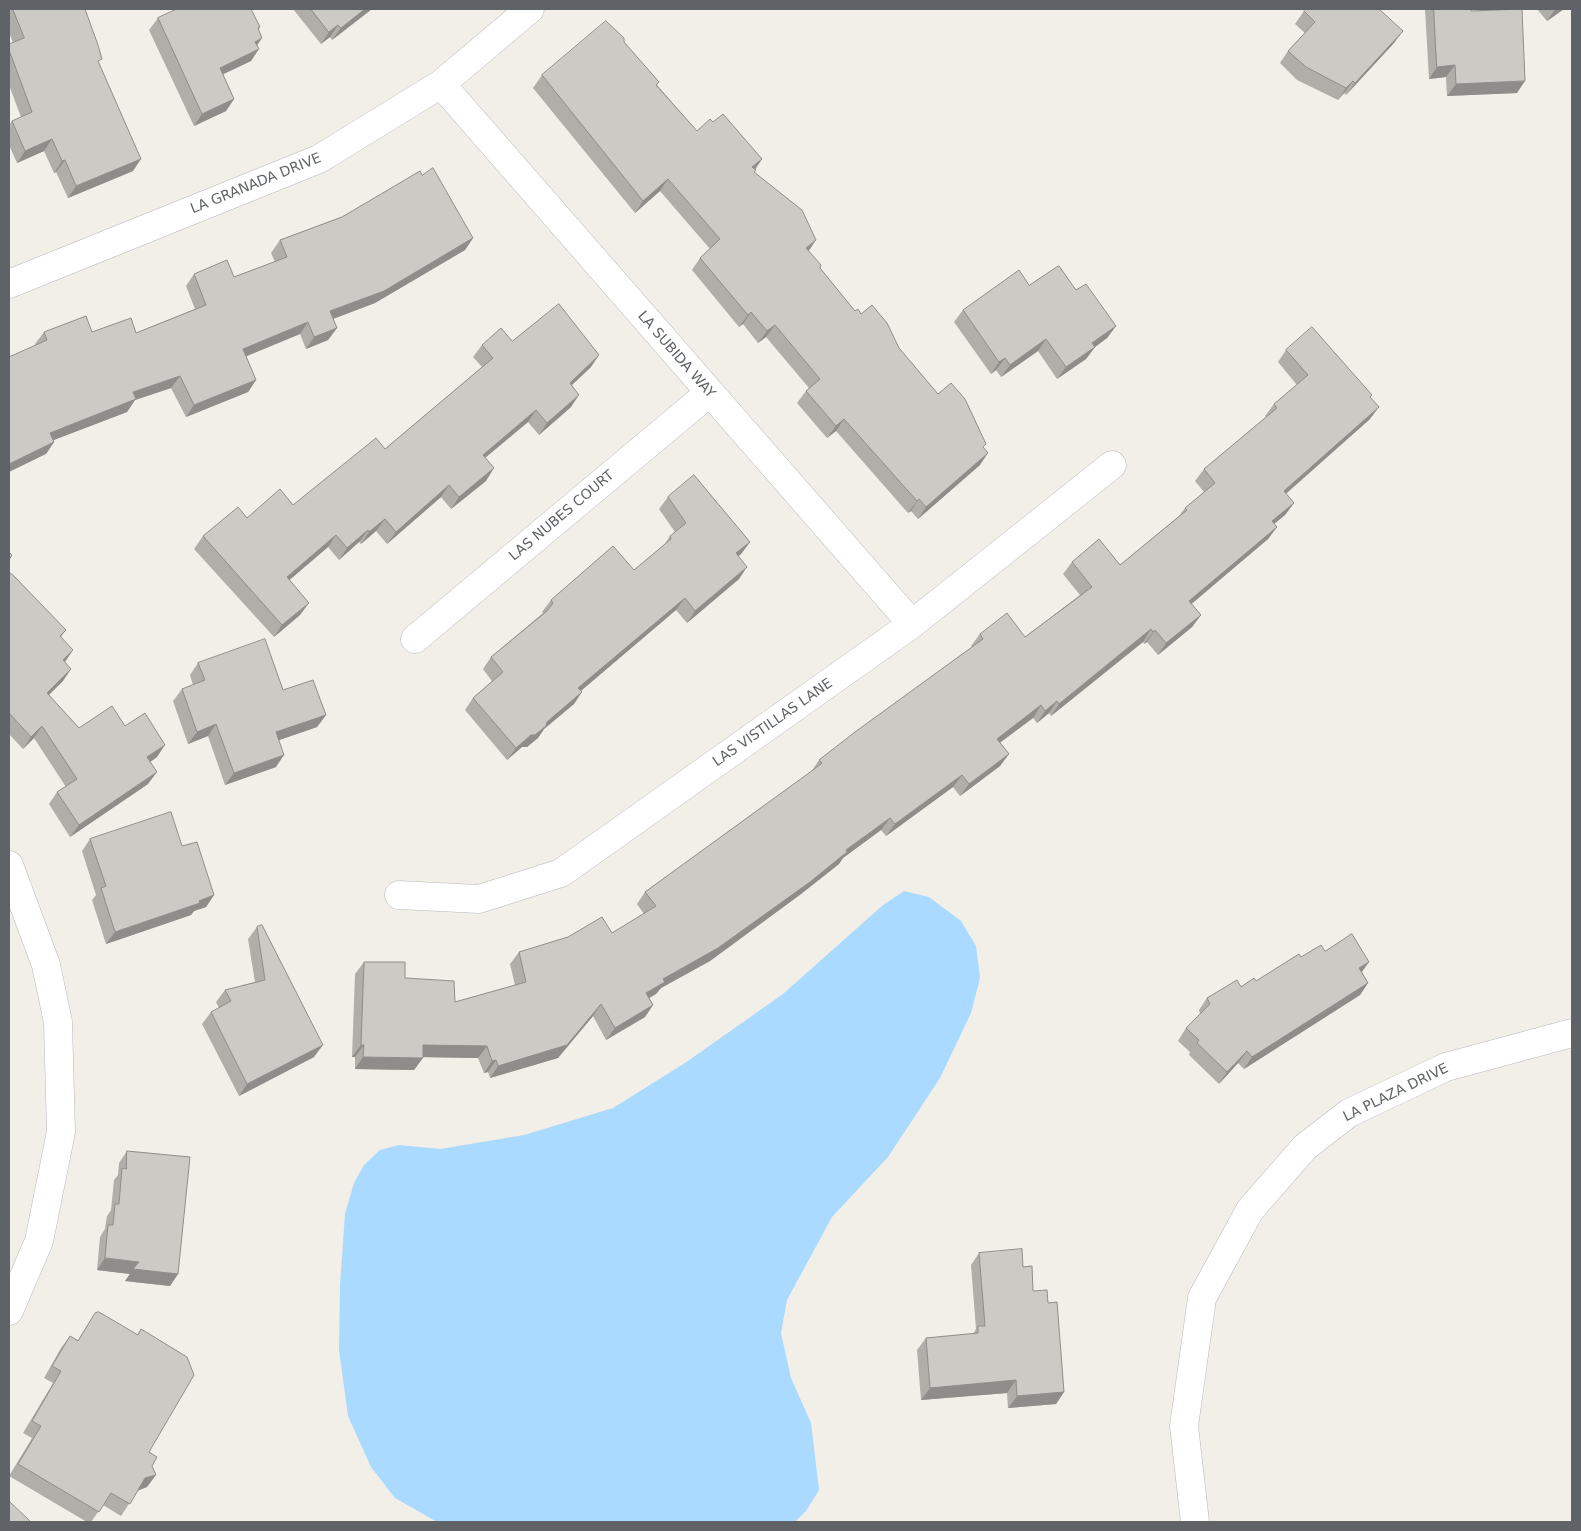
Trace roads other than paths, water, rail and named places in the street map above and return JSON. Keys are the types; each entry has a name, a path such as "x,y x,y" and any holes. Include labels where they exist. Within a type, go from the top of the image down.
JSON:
{"street":[{"name":"LA GRANADA DRIVE","path":"9,284 319,160 440,84 530,9"},
{"name":"LA SUBIDA WAY","path":"440,84 708,393 912,624"},
{"name":"LAS NUBES COURT","path":"415,639 708,393"},
{"name":"LAS VISTILLAS LANE","path":"399,894 479,900 562,873 912,624 1112,465"},
{"path":"9,865 46,965 58,1022 61,1132 39,1241 9,1311"},
{"name":"LA PLAZA DRIVE","path":"1196,1522 1184,1426 1202,1298 1250,1210 1305,1147 1350,1113 1446,1067 1572,1032"}],"water":[{"path":"904,891 929,897 961,921 976,946 980,978 971,1013 940,1078 888,1157 832,1217 787,1300 781,1333 791,1378 811,1423 819,1490 806,1511 795,1522 437,1522 395,1498 371,1467 348,1416 339,1350 340,1285 345,1214 354,1183 364,1165 380,1150 399,1145 440,1149 524,1135 613,1108 685,1063 783,994 883,905"}]}
